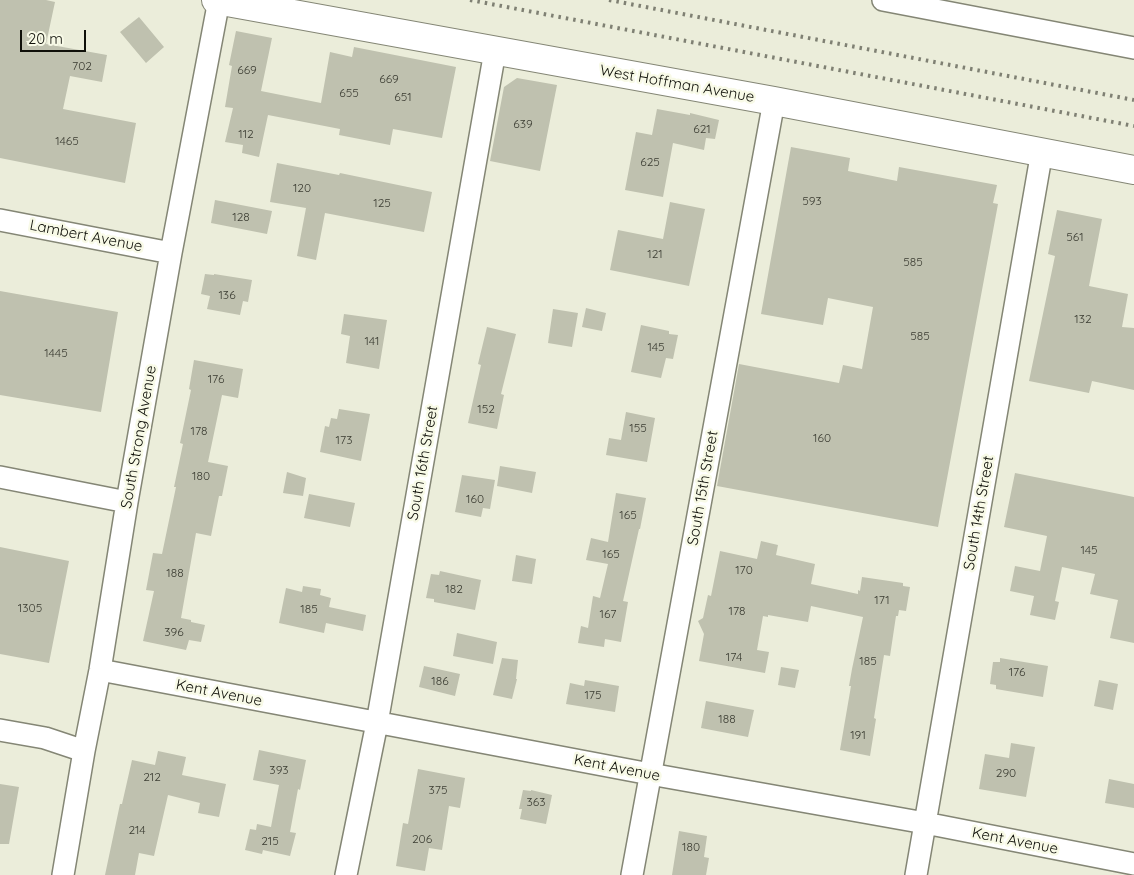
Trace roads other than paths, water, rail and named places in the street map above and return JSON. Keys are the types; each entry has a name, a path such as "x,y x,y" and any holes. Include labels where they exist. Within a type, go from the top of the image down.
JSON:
{"main road":[{"name":"West Hoffman Avenue","path":"218,0 774,101 1134,170"}],"street":[{"name":"South Strong Avenue","path":"63,875 100,670 127,502 218,0"},
{"path":"883,0 1134,48"},
{"name":"South 16th Street","path":"346,875 377,723 496,51"},
{"name":"South 15th Street","path":"632,875 774,101"},
{"name":"South 14th Street","path":"916,875 1042,152"},
{"name":"Lambert Avenue","path":"0,220 172,253"},
{"path":"0,478 127,502"},
{"name":"Kent Avenue","path":"100,670 650,774 925,823 1134,864"},
{"path":"0,730 45,738 84,751"}],"railway":[{"path":"470,0 1134,126"},
{"path":"609,0 1134,100"}]}
